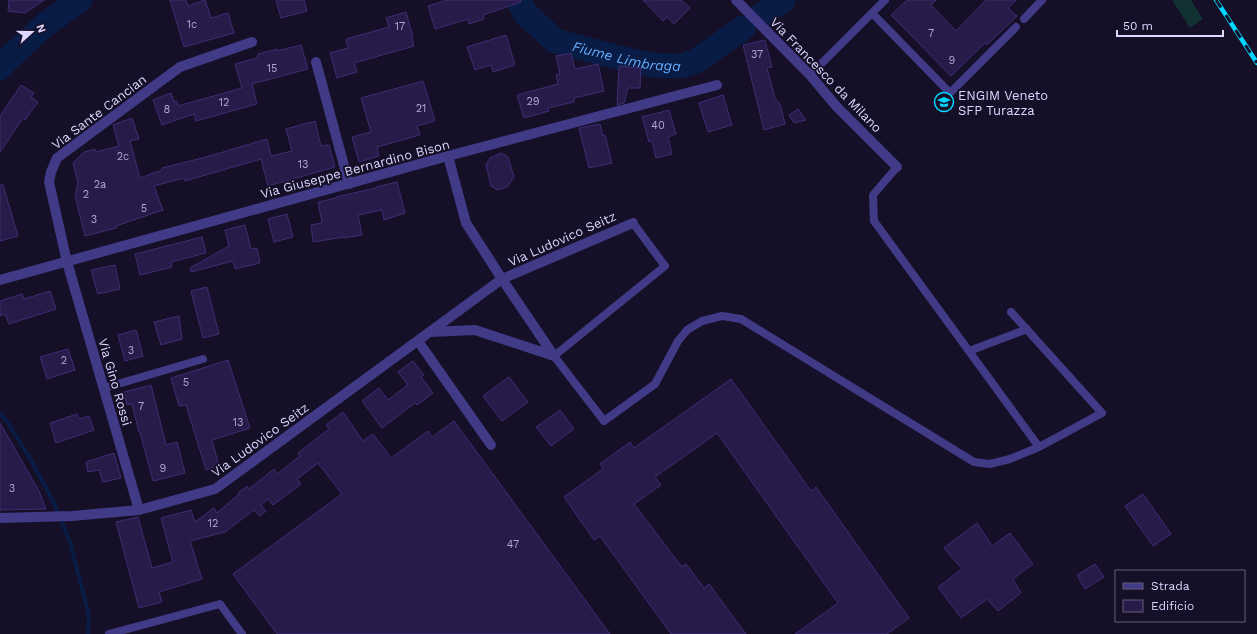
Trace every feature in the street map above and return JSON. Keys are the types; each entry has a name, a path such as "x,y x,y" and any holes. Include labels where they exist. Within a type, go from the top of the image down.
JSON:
{"street":[{"name":"Via Francesco da Milano","path":"739,1 810,75 837,107 897,168"},
{"name":"Via Sante Cancian","path":"67,262 49,182 51,172 57,158 180,67 252,42"},
{"path":"316,62 349,184"},
{"name":"Via Giuseppe Bernardino Bison","path":"0,280 448,156 718,85"},
{"name":"Via Ludovico Seitz","path":"448,156 466,223 554,356"},
{"name":"Via Ludovico Seitz","path":"0,518 72,516 139,510 215,489 502,279 632,222"},
{"name":"Via Gino Rossi","path":"67,262 139,510"},
{"path":"430,332 475,330 554,356"},
{"path":"418,341 491,445"}],"lane":[{"path":"810,75 885,0"},
{"path":"1024,19 1042,0"},
{"path":"872,13 950,93 1016,27"},
{"path":"897,168 873,196 874,221 1039,447"},
{"path":"632,222 665,266 554,356 604,421 655,384 678,341 688,330 702,321 722,316 741,319 974,462 990,464 1010,459 1039,447 1102,413 1011,312"},
{"path":"969,351 1027,329"},
{"path":"104,388 204,359"},
{"path":"109,634 220,604 242,634"}],"green space":[{"path":"1172,0 1191,0 1203,19 1190,28"}],"building":[{"path":"9,0 44,0 25,13 8,11"},
{"path":"170,0 186,0 188,6 205,0 211,18 228,13 234,33 184,47"},
{"path":"276,0 304,0 307,11 281,18"},
{"path":"447,0 521,0 521,2 483,15 484,19 469,24 468,19 435,29 428,6"},
{"path":"643,0 681,0 690,8 674,24 667,17 663,21"},
{"path":"907,0 936,0 931,5 956,31 986,0 1016,0 1008,8 1017,16 987,45 985,43 951,76 891,15"},
{"path":"406,12 414,46 354,63 357,72 337,78 330,53 348,48 346,39 389,27 386,18"},
{"path":"506,35 515,65 493,72 491,65 475,70 467,47"},
{"path":"765,40 772,67 767,68 775,98 780,104 785,124 764,130 743,45"},
{"path":"301,45 308,69 252,84 257,104 196,121 194,114 162,125 153,100 171,93 174,102 177,101 178,106 242,88 235,64 257,58 258,54"},
{"path":"571,53 575,69 598,64 604,91 574,98 574,102 548,108 549,111 524,118 517,95 558,84 556,75 560,74 556,56"},
{"path":"619,66 641,68 640,88 628,88 624,103 617,105"},
{"path":"423,81 435,121 417,126 420,135 377,147 379,156 359,162 352,137 371,132 361,98"},
{"path":"21,85 34,93 31,97 38,102 25,120 23,118 0,152 0,116"},
{"path":"723,95 732,125 708,132 699,103"},
{"path":"798,109 806,120 794,123 789,115"},
{"path":"669,110 676,134 668,137 672,154 656,158 652,141 649,142 642,117"},
{"path":"132,118 139,139 130,141 140,178 162,170 162,168 267,139 271,156 292,151 286,129 315,121 321,146 329,145 335,167 268,186 261,159 185,181 184,178 154,186 163,210 116,226 116,228 85,236 75,195 78,183 73,163 84,152 95,149 96,152 119,146 113,125"},
{"path":"600,124 603,136 605,135 612,163 589,168 579,128"},
{"path":"501,153 508,157 514,177 507,187 498,190 491,186 486,165 490,158"},
{"path":"397,182 405,213 384,220 382,210 358,215 362,235 313,242 311,225 322,223 318,202"},
{"path":"0,185 3,185 18,236 0,241"},
{"path":"287,214 293,237 274,242 268,219"},
{"path":"245,225 251,249 257,248 260,263 235,269 233,261 191,272 190,268 229,246 225,230"},
{"path":"202,237 206,253 171,262 172,267 140,275 135,254"},
{"path":"115,265 120,289 98,294 91,270"},
{"path":"207,287 219,334 203,338 191,291"},
{"path":"50,291 56,309 9,324 5,314 0,316 0,301 22,294 24,299"},
{"path":"179,316 182,339 161,345 154,322"},
{"path":"136,330 143,356 125,361 118,335"},
{"path":"68,349 75,370 47,379 40,357"},
{"path":"228,360 250,428 212,440 219,466 206,470 186,405 179,406 171,378"},
{"path":"413,361 424,375 421,377 433,393 417,405 415,403 382,428 362,401 379,388 388,400 408,385 398,372"},
{"path":"509,377 528,402 502,421 483,396"},
{"path":"731,379 811,491 816,487 909,618 887,634 795,634 838,603 717,433 655,477 661,485 634,504 682,567 686,564 704,588 709,584 746,634 671,634 600,536 594,540 564,497 603,469 600,464 630,442 634,448"},
{"path":"151,385 166,445 177,442 185,473 153,481 132,404 127,405 124,392"},
{"path":"560,410 574,429 551,446 536,427"},
{"path":"343,412 363,441 373,434 391,458 428,431 432,437 454,421 610,634 277,634 233,574 342,494 318,463 297,479 301,484 273,505 268,499 261,505 266,511 260,516 254,510 225,532 190,541 202,579 159,592 162,602 139,608 116,522 138,517 152,568 173,562 161,518 191,510 195,522 214,508 217,513 247,486 249,489 274,469 277,474 300,456 298,453 329,429 326,425"},
{"path":"77,414 79,419 89,416 94,430 56,443 50,423"},
{"path":"0,423 39,491 46,509 0,510"},
{"path":"114,453 121,478 103,482 99,470 88,472 86,462"},
{"path":"1143,494 1171,534 1153,546 1125,506"},
{"path":"977,523 992,546 1010,533 1033,564 1013,579 1021,593 998,611 987,599 961,618 938,587 962,569 944,548"},
{"path":"1095,564 1104,577 1085,589 1077,575"}],"waterway":[{"name":"Fiume Limbraga","path":"0,68 46,24 80,0"},
{"name":"Fiume Limbraga","path":"519,0 524,12 555,41 632,61 654,65 681,66 696,61 743,28"},
{"name":"Fiume Limbraga","path":"762,15 783,0"},
{"path":"0,413 31,460 53,501 70,542 89,616 88,634"}],"railway":[{"path":"1216,0 1257,63"}],"place":[{"name":"ENGIM Veneto SFP Turazza","path":"944,102"}]}
